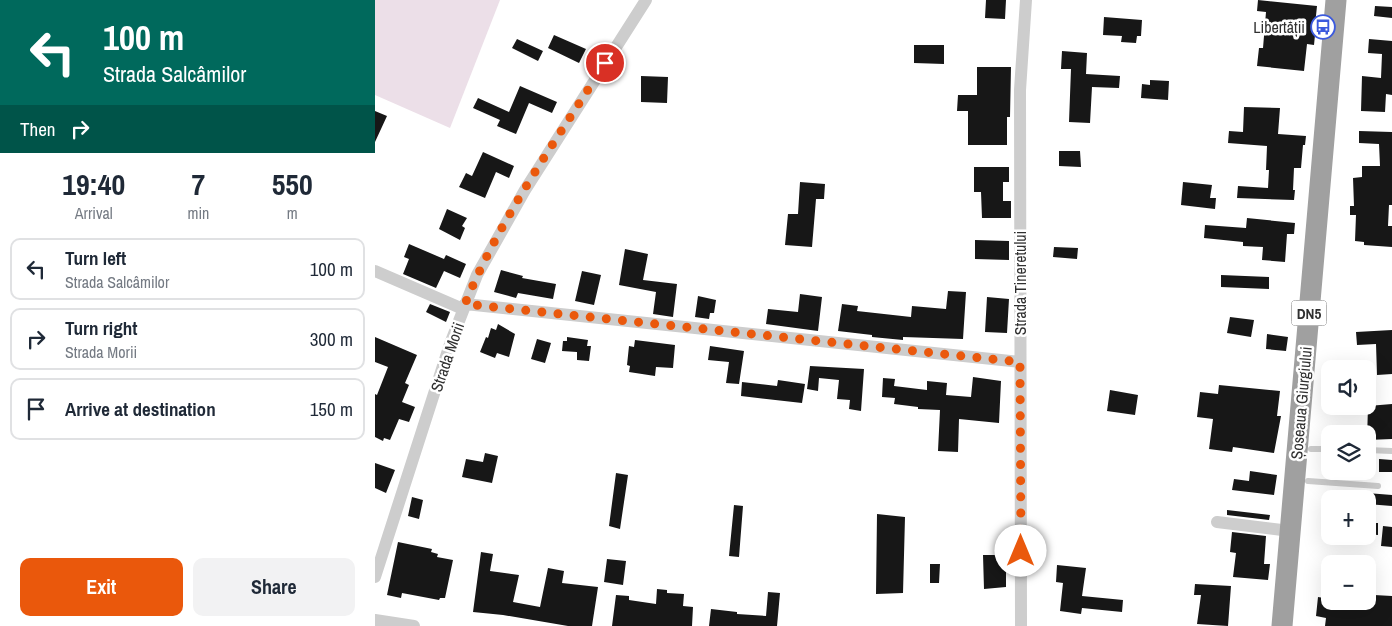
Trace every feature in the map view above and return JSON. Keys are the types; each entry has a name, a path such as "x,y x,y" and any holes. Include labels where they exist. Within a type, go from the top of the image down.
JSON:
{"highway":[{"name":"Șoseaua Giurgiului","path":"1282,626 1336,0"},
{"name":"Șoseaua Giurgiului","path":"1323,425 1350,0"},
{"name":"Șoseaua Giurgiului","path":"1296,626 1308,481 1321,449"}],"street":[{"name":"Strada Morii","path":"375,577 464,306 477,275 497,236 525,190 646,0"},
{"name":"Strada Tineretului","path":"1021,626 1020,90 1026,0"},
{"path":"375,271 464,306 1020,362"},
{"path":"1217,522 1290,530"},
{"path":"375,620 414,626"}],"lane":[{"path":"1376,450 1392,450"},
{"path":"1308,481 1378,486"}],"shaded area":[{"path":"375,0 500,0 450,128 375,95"}],"building":[{"path":"986,0 1006,0 1005,19 985,18"},
{"path":"1258,0 1317,6 1314,45 1307,44 1304,71 1257,66 1259,48 1263,48 1266,12 1257,11"},
{"path":"1375,6 1392,7 1392,18 1374,16"},
{"path":"1104,17 1142,20 1141,36 1137,36 1136,43 1121,42 1122,36 1103,35"},
{"path":"554,35 586,49 579,63 548,48"},
{"path":"517,39 543,51 538,61 512,48"},
{"path":"1369,39 1392,41 1392,95 1386,94 1385,112 1361,111 1362,76 1381,78 1382,54 1368,53"},
{"path":"914,45 944,45 944,64 914,63"},
{"path":"1062,51 1087,53 1086,74 1120,76 1119,88 1092,87 1090,123 1069,122 1071,69 1061,69"},
{"path":"977,67 1011,67 1010,117 1007,117 1007,145 968,145 968,111 957,111 958,95 977,95"},
{"path":"641,76 668,77 667,103 641,102"},
{"path":"1150,80 1169,81 1168,100 1141,98 1142,84 1150,85"},
{"path":"520,86 557,102 552,113 529,103 516,134 497,126 500,120 473,108 478,98 509,112"},
{"path":"1244,107 1280,108 1278,134 1306,136 1305,145 1303,145 1301,168 1294,168 1294,200 1237,198 1238,186 1268,188 1269,170 1266,170 1267,146 1228,143 1229,131 1243,132"},
{"path":"375,111 387,116 375,142"},
{"path":"1359,131 1392,132 1392,205 1389,205 1388,226 1392,226 1392,247 1364,245 1364,242 1355,241 1356,215 1350,215 1350,206 1354,206 1353,178 1362,177 1362,166 1380,166 1379,144 1359,143"},
{"path":"1059,151 1080,151 1081,167 1059,166"},
{"path":"483,152 514,166 509,178 496,172 485,198 459,187 466,173 472,176"},
{"path":"974,167 1009,167 1009,182 1003,182 1003,201 1011,201 1011,218 982,218 981,192 974,192"},
{"path":"800,182 825,184 824,199 816,199 812,247 785,245 788,214 798,214"},
{"path":"1183,182 1212,185 1210,198 1216,198 1215,209 1181,205"},
{"path":"447,209 467,218 462,226 465,228 460,240 439,229"},
{"path":"1247,218 1295,223 1294,234 1287,234 1285,262 1262,260 1263,247 1243,246 1243,242 1204,238 1205,225 1246,228"},
{"path":"975,240 1009,241 1009,260 975,259"},
{"path":"409,244 444,259 446,255 466,264 460,278 444,271 436,288 403,274 409,259 404,257"},
{"path":"1054,247 1078,248 1077,259 1053,257"},
{"path":"625,249 648,254 643,280 677,284 673,317 653,314 656,292 619,285"},
{"path":"501,270 523,276 522,278 556,284 553,299 518,293 516,298 494,292"},
{"path":"582,271 601,275 594,305 575,301"},
{"path":"1221,275 1269,277 1269,289 1221,287"},
{"path":"948,291 966,292 963,339 903,337 903,340 838,331 842,304 858,306 857,311 911,317 912,306 946,309"},
{"path":"800,294 822,297 818,331 766,324 768,309 798,312"},
{"path":"698,296 716,300 714,313 710,313 709,319 695,317"},
{"path":"987,297 1009,299 1007,333 985,332"},
{"path":"430,304 450,312 446,322 426,312"},
{"path":"1230,317 1254,320 1251,337 1227,333"},
{"path":"498,324 515,334 509,357 497,353 495,358 480,352 491,328 496,330"},
{"path":"1392,330 1392,374 1377,375 1376,344 1357,345 1356,332"},
{"path":"1267,334 1288,337 1286,351 1266,349"},
{"path":"375,337 417,355 405,383 409,385 402,402 415,407 409,422 399,419 390,440 384,438 383,441 375,437 375,394 377,395 388,367 375,362"},
{"path":"567,337 588,340 587,346 591,346 589,361 577,360 577,352 562,351 563,341 567,341"},
{"path":"537,339 551,343 545,363 531,359"},
{"path":"635,340 675,345 673,368 656,367 655,376 629,372 630,366 627,365 629,346 634,347"},
{"path":"710,346 744,351 739,384 726,383 729,362 708,360"},
{"path":"810,366 864,369 861,411 849,409 850,400 837,399 839,380 819,378 818,391 807,389"},
{"path":"973,377 1001,381 999,423 959,419 958,452 938,451 940,410 918,409 918,407 894,404 895,398 882,397 883,378 895,379 894,386 927,390 927,381 947,383 946,395 971,397"},
{"path":"778,380 805,384 802,403 741,396 742,382 777,386"},
{"path":"1219,385 1280,391 1277,416 1281,416 1274,453 1233,447 1232,452 1209,449 1213,419 1197,417 1200,392 1218,394"},
{"path":"1110,390 1138,395 1135,415 1107,411"},
{"path":"1392,404 1392,439 1376,440 1376,425 1367,425 1368,415 1376,415 1376,405"},
{"path":"485,453 498,456 492,483 462,477 466,459 483,462"},
{"path":"1379,459 1392,460 1392,472 1379,472"},
{"path":"375,463 395,470 386,493 375,488"},
{"path":"1250,471 1277,475 1274,495 1232,490 1234,479 1249,481"},
{"path":"616,473 628,475 620,529 609,526"},
{"path":"1376,494 1392,495 1392,506 1376,505"},
{"path":"412,497 423,500 419,519 408,516"},
{"path":"734,505 743,506 739,557 729,556"},
{"path":"1227,510 1270,515 1269,520 1227,515"},
{"path":"877,514 905,517 903,593 876,594"},
{"path":"1376,523 1378,523 1378,535 1376,535"},
{"path":"1383,526 1392,527 1392,547 1381,546"},
{"path":"1232,532 1266,536 1264,564 1270,564 1268,580 1233,577 1236,553 1230,552"},
{"path":"398,542 432,549 431,552 438,554 437,557 453,560 445,598 440,598 439,600 402,593 401,598 387,595"},
{"path":"481,552 493,554 490,571 519,575 513,602 540,607 548,568 564,571 562,583 598,587 592,626 568,626 473,612"},
{"path":"983,555 1006,555 1006,587 984,589"},
{"path":"607,559 626,561 623,585 604,582"},
{"path":"930,564 940,564 939,583 930,583"},
{"path":"1057,565 1086,568 1082,596 1123,600 1122,612 1082,608 1081,614 1060,611 1063,583 1056,582"},
{"path":"1195,584 1231,586 1228,626 1197,624 1201,595 1194,595"},
{"path":"657,589 667,590 667,593 684,594 683,606 693,607 692,626 612,626 616,595 629,596 629,600 656,604"},
{"path":"768,592 780,593 777,626 709,626 711,609 737,612 737,614 766,616"},
{"path":"1376,595 1392,596 1392,626 1325,626 1326,618 1316,616 1318,597 1321,598 1321,610 1376,610"}],"place":[{"name":"Libertății","path":"1323,27"}],"route":[{"path":"605,63 497,236 465,304 1020,362 1021,551"}]}
